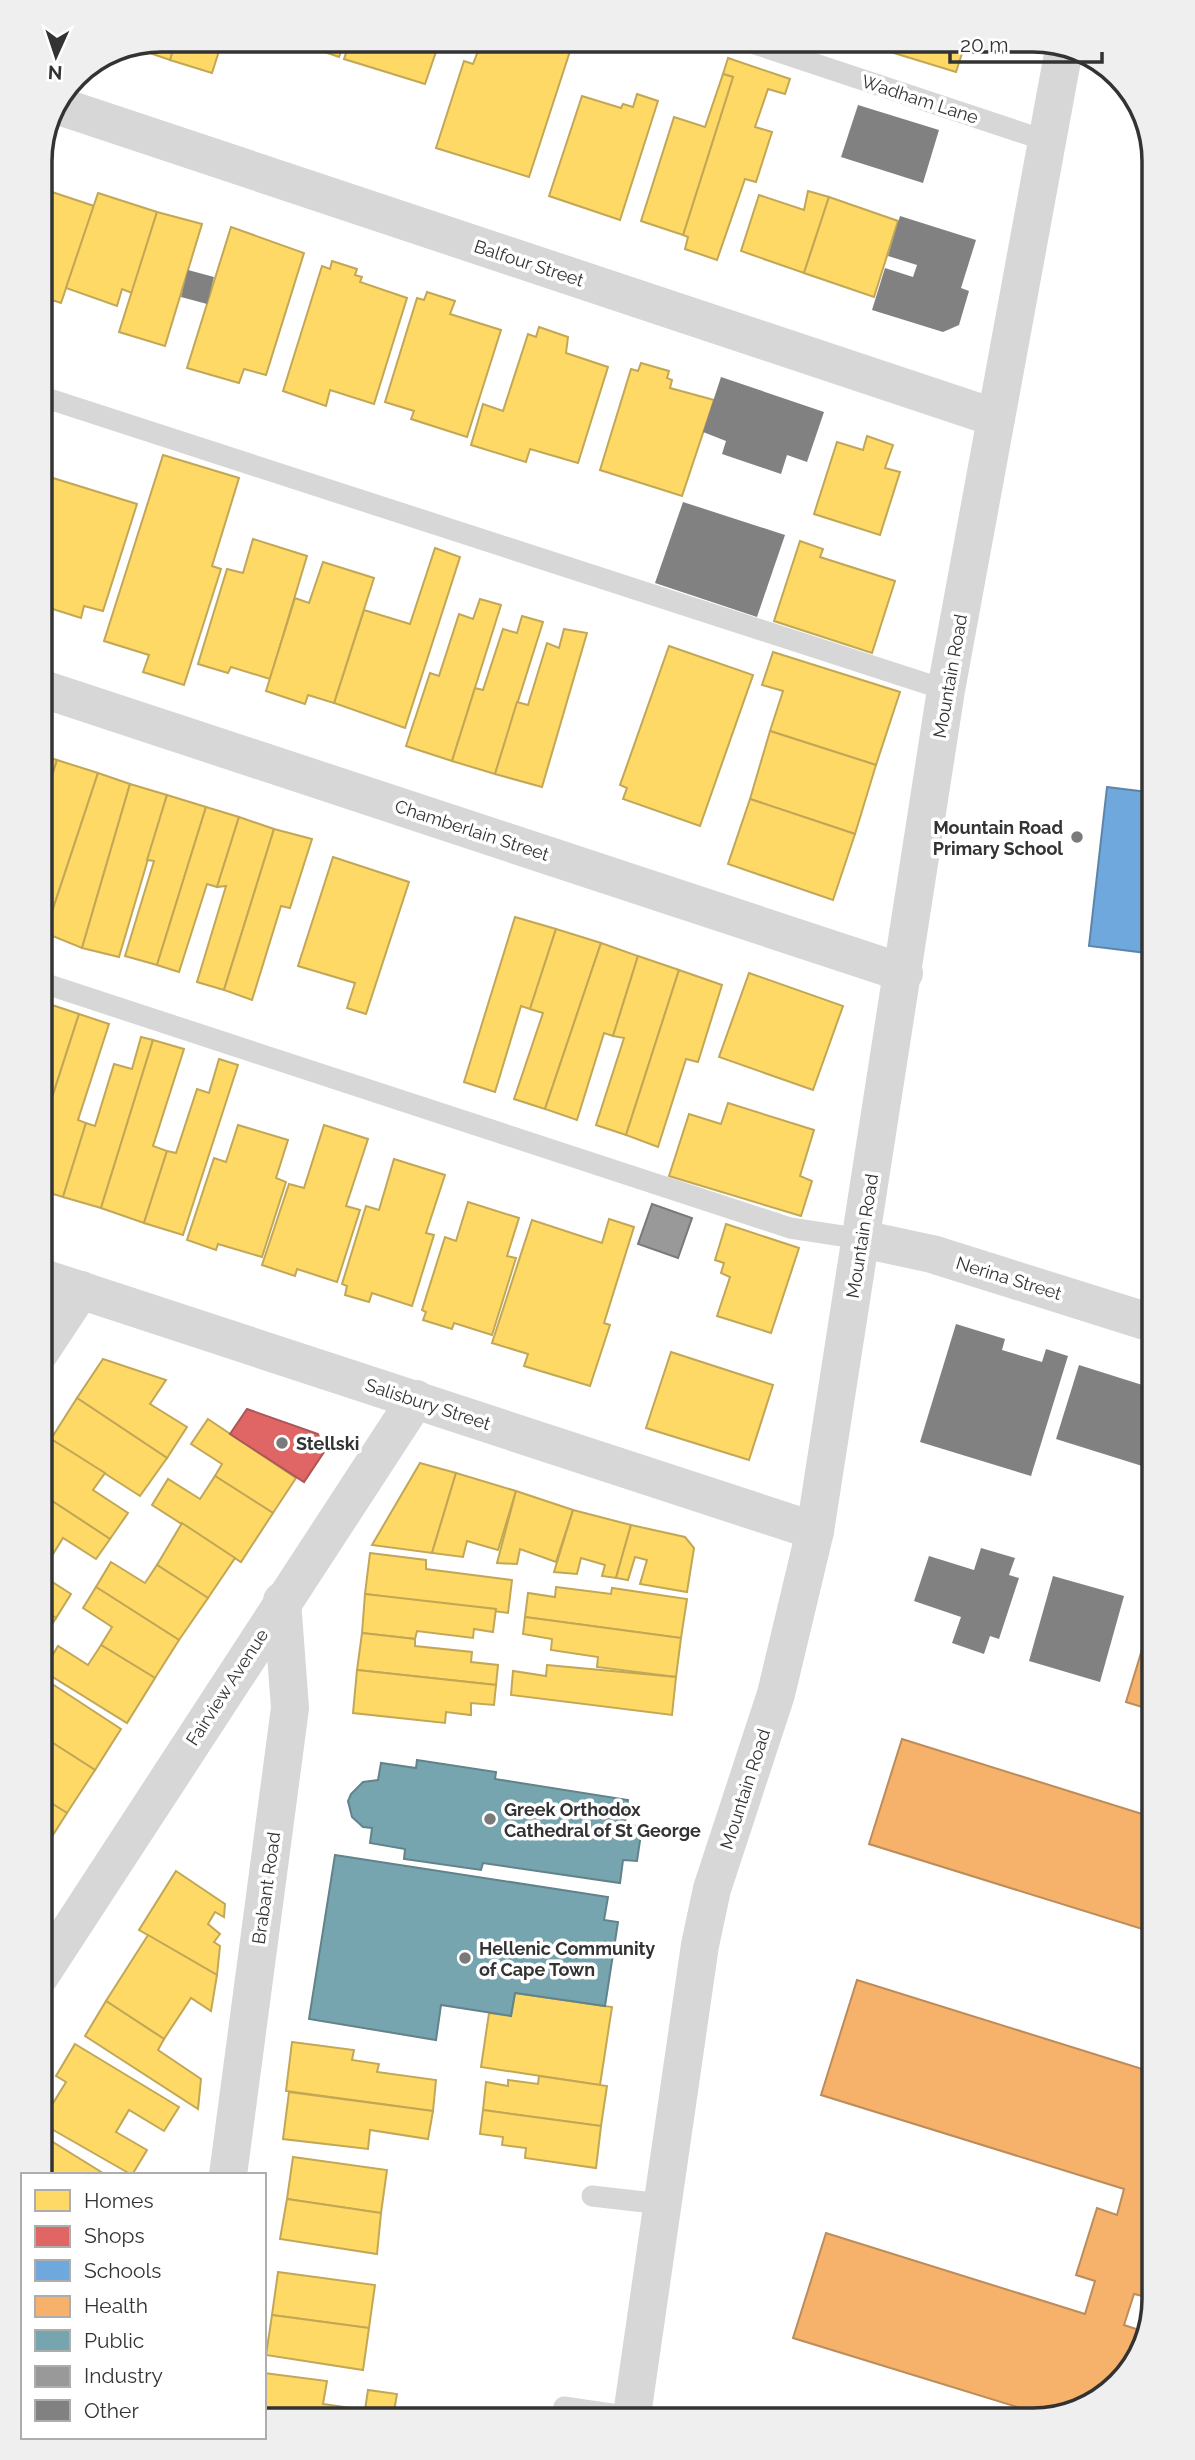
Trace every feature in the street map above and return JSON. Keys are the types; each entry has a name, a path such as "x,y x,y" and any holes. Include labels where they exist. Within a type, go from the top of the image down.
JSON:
{"street":[{"name":"Mountain Road","path":"633,2408 700,1945 712,1889 776,1694 815,1531 946,690 1063,57"},
{"name":"Balfour Street","path":"67,109 996,418"},
{"name":"Chamberlain Street","path":"53,692 904,973"},
{"name":"Nerina Street","path":"862,1239 932,1254 1142,1320"},
{"name":"Salisbury Street","path":"52,1281 815,1531"},
{"path":"52,1333 80,1290"},
{"name":"Fairview Avenue","path":"52,1957 415,1399"},
{"name":"Brabant Road","path":"228,2173 290,1708 282,1601"}],"lane":[{"name":"Wadham Lane","path":"781,53 1047,141"},
{"path":"53,400 946,690"},
{"path":"53,986 790,1228 862,1239"},
{"path":"592,2196 662,2204"}],"building: Homes":[{"path":"172,52 219,52 212,73 170,60"},
{"path":"172,52 170,60 151,53"},
{"path":"325,52 341,52 339,57"},
{"path":"346,52 436,52 425,84 344,59"},
{"path":"478,52 570,52 529,177 436,148 464,61 473,64"},
{"path":"893,53 962,53 956,72"},
{"path":"728,58 790,79 785,94 768,89 755,127 772,132 756,182 745,179 717,260 685,249 688,237 683,235 733,77 723,74"},
{"path":"723,74 733,77 683,235 641,221 674,117 705,127"},
{"path":"637,94 658,101 620,220 549,196 582,96 621,108 623,104 633,107"},
{"path":"808,191 829,197 804,273 741,251 759,195 804,210"},
{"path":"53,192 94,206 61,303 53,300"},
{"path":"98,193 157,212 132,293 122,289 117,306 66,288"},
{"path":"829,197 898,221 874,297 804,273"},
{"path":"157,212 202,224 165,346 119,332"},
{"path":"231,227 304,253 266,375 244,369 239,383 187,368"},
{"path":"332,261 357,269 355,275 362,277 360,282 407,298 374,404 330,390 326,406 283,391 322,266 330,269"},
{"path":"427,292 455,301 450,314 501,330 467,437 411,419 414,411 385,402 417,298 424,300"},
{"path":"539,327 568,337 566,353 608,367 578,463 530,449 526,462 471,445 483,404 503,411 528,334 536,337"},
{"path":"641,363 669,371 667,378 672,380 670,388 714,400 682,496 600,470 631,369 638,371"},
{"path":"867,436 893,445 885,468 900,472 880,535 814,514 837,442 863,450"},
{"path":"163,455 239,478 212,566 221,569 184,685 143,672 149,655 104,641"},
{"path":"53,478 137,504 103,611 84,606 81,618 53,609"},
{"path":"253,539 307,556 270,679 231,667 228,673 198,664 227,569 243,573"},
{"path":"800,541 823,549 820,557 895,581 872,653 774,621"},
{"path":"435,548 460,557 405,728 334,703 364,610 410,624"},
{"path":"323,562 374,578 334,703 308,695 305,704 266,691 295,598 309,603"},
{"path":"480,599 501,605 452,761 406,746 430,673 439,676 459,614 473,619"},
{"path":"522,616 543,622 495,774 452,761 475,688 483,690 503,629 517,633"},
{"path":"564,629 587,633 542,787 495,774 517,702 528,705 547,643 559,648"},
{"path":"669,646 753,675 700,826 623,799 627,788 620,785"},
{"path":"773,652 900,692 876,765 770,731 783,691 762,685"},
{"path":"770,731 876,765 855,834 750,799"},
{"path":"53,759 57,760 53,774"},
{"path":"57,760 98,773 53,910 53,774"},
{"path":"98,773 130,784 82,948 53,936 53,910"},
{"path":"130,784 167,795 119,957 82,948"},
{"path":"167,795 206,807 157,965 125,956 154,861 147,860"},
{"path":"750,799 855,834 833,900 728,864"},
{"path":"206,807 239,817 217,887 207,884 179,972 157,965"},
{"path":"239,817 274,829 224,990 197,982 226,886 217,887"},
{"path":"274,829 312,839 290,908 281,906 252,1000 224,990"},
{"path":"333,857 409,882 366,1014 347,1008 355,983 298,966"},
{"path":"515,917 556,929 530,1009 521,1006 495,1092 464,1082"},
{"path":"556,929 601,943 545,1109 514,1099 543,1013 530,1009"},
{"path":"601,943 638,956 613,1036 604,1033 577,1120 545,1109"},
{"path":"638,956 679,970 626,1135 596,1125 624,1038 613,1036"},
{"path":"679,970 722,985 698,1062 686,1059 658,1147 626,1135"},
{"path":"749,973 843,1006 813,1090 719,1057"},
{"path":"53,1005 79,1014 53,1096"},
{"path":"79,1014 109,1024 78,1120 86,1123 63,1197 53,1194 53,1096"},
{"path":"141,1037 153,1040 101,1208 63,1197 86,1123 95,1126 114,1064 132,1069"},
{"path":"153,1040 184,1049 153,1146 167,1151 144,1223 101,1208"},
{"path":"219,1059 238,1065 183,1235 144,1223 167,1151 176,1153 197,1089 209,1093"},
{"path":"728,1103 814,1130 800,1176 812,1181 801,1216 669,1176 689,1114 721,1124"},
{"path":"238,1125 288,1140 276,1178 286,1182 262,1257 218,1244 216,1250 187,1240 214,1158 226,1162"},
{"path":"324,1125 368,1139 346,1206 360,1210 337,1282 297,1269 295,1276 262,1265 289,1184 304,1188"},
{"path":"394,1159 445,1175 426,1233 434,1235 412,1306 372,1293 369,1302 345,1295 347,1286 342,1284 366,1206 379,1210"},
{"path":"468,1202 519,1218 507,1256 516,1258 492,1335 454,1323 452,1329 423,1320 426,1312 422,1310 445,1237 456,1241"},
{"path":"609,1219 634,1227 604,1323 610,1325 590,1386 524,1366 528,1354 492,1343 532,1220 602,1243"},
{"path":"726,1224 799,1248 771,1333 717,1316 730,1277 721,1273 724,1263 715,1260"},
{"path":"671,1352 773,1385 749,1460 646,1428"},
{"path":"103,1359 166,1380 150,1404 187,1427 167,1458 77,1398"},
{"path":"77,1398 167,1458 140,1496 52,1440"},
{"path":"208,1419 296,1478 273,1513 215,1476 222,1464 191,1444"},
{"path":"52,1440 105,1473 93,1490 128,1513 110,1539 52,1501"},
{"path":"420,1463 456,1473 432,1553 372,1545"},
{"path":"456,1473 516,1491 498,1550 467,1541 463,1557 432,1553"},
{"path":"215,1476 273,1513 241,1562 152,1505 168,1479 200,1499"},
{"path":"516,1491 573,1510 556,1562 520,1549 517,1564 497,1563"},
{"path":"52,1501 110,1539 96,1559 63,1538 53,1554"},
{"path":"573,1510 631,1525 616,1578 602,1576 605,1565 581,1558 577,1574 554,1572"},
{"path":"182,1523 235,1558 208,1598 157,1565"},
{"path":"631,1525 685,1537 694,1548 687,1592 640,1584 647,1560 635,1557 628,1580 616,1578"},
{"path":"370,1553 426,1560 426,1569 512,1580 508,1613 365,1594"},
{"path":"111,1562 145,1583 157,1565 208,1598 179,1640 96,1587"},
{"path":"52,1582 71,1594 56,1618 52,1615"},
{"path":"96,1587 179,1640 155,1678 101,1645 112,1627 83,1608"},
{"path":"556,1587 611,1594 612,1588 687,1599 681,1638 525,1617 528,1593 555,1597"},
{"path":"365,1594 496,1609 493,1632 474,1629 473,1638 417,1631 415,1639 362,1633"},
{"path":"525,1617 681,1638 676,1677 597,1667 598,1657 551,1650 552,1639 523,1634"},
{"path":"362,1633 415,1639 415,1646 472,1652 471,1662 498,1665 496,1685 357,1670"},
{"path":"101,1645 155,1678 127,1723 52,1677 52,1656 58,1646 88,1665"},
{"path":"547,1665 676,1677 672,1715 511,1695 513,1671 546,1676"},
{"path":"357,1670 496,1685 494,1705 471,1703 471,1715 446,1712 445,1723 353,1713"},
{"path":"52,1684 121,1729 95,1770 52,1743"},
{"path":"52,1743 95,1770 67,1813 52,1804"},
{"path":"52,1804 67,1813 52,1836"},
{"path":"176,1871 225,1904 224,1917 215,1912 208,1924 220,1934 214,1942 220,1946 217,1975 139,1930"},
{"path":"148,1935 217,1975 211,2011 191,1998 164,2039 106,2001"},
{"path":"515,1993 612,2007 600,2085 481,2067 489,2013 511,2016"},
{"path":"106,2001 164,2039 158,2050 201,2079 198,2109 85,2036"},
{"path":"292,2042 354,2050 352,2060 379,2064 377,2072 436,2080 433,2111 286,2091"},
{"path":"75,2044 179,2107 164,2131 129,2110 116,2132 147,2150 133,2173 128,2173 52,2129 52,2105 66,2082 56,2076"},
{"path":"539,2076 607,2086 601,2126 483,2110 486,2082 508,2086 508,2080 538,2084"},
{"path":"289,2092 433,2111 428,2139 370,2130 368,2149 283,2139"},
{"path":"483,2110 601,2126 596,2168 525,2158 526,2148 502,2145 503,2137 480,2134"},
{"path":"52,2141 103,2173 52,2173"},
{"path":"293,2157 387,2170 381,2213 287,2199"},
{"path":"287,2199 381,2213 377,2254 280,2239"},
{"path":"278,2272 375,2285 369,2328 272,2315"},
{"path":"272,2315 369,2328 363,2370 266,2355"},
{"path":"266,2373 327,2381 323,2404 346,2407 266,2407"},
{"path":"368,2390 397,2394 395,2407 365,2407"}],"building: Shops":[{"name":"Stellski","path":"247,1409 318,1434 324,1452 304,1482 230,1434"}],"building: Schools":[{"path":"1107,787 1142,791 1142,952 1089,946"}],"building: Health":[{"path":"1142,1650 1142,1707 1126,1702"},
{"path":"902,1739 1142,1814 1142,1929 869,1844"},
{"path":"857,1980 1142,2069 1142,2296 1134,2294 1124,2325 1138,2330 1137,2334 1115,2370 1100,2385 1075,2399 1055,2405 1020,2408 793,2338 826,2233 1085,2314 1095,2281 1076,2275 1097,2208 1117,2215 1124,2189 821,2095"}],"building: Public":[{"name":"Greek Orthodox Cathedral of St George","path":"417,1760 496,1772 495,1779 628,1800 625,1824 642,1827 637,1861 623,1860 620,1883 483,1863 481,1870 404,1859 405,1849 370,1843 372,1828 363,1827 352,1817 348,1801 363,1782 378,1780 381,1763 416,1768"},
{"name":"Hellenic Community of Cape Town","path":"335,1855 608,1897 604,1920 618,1922 605,2006 515,1993 511,2016 441,2005 436,2040 309,2019"}],"building: Industry":[{"path":"652,1204 692,1218 678,1258 638,1244"}],"building: Other":[{"path":"858,105 939,130 923,183 841,157"},
{"path":"900,216 976,240 961,288 969,291 959,325 943,332 872,310 885,268 913,277 917,265 888,256"},
{"path":"188,270 214,277 207,304 181,297"},
{"path":"721,377 824,412 807,462 787,455 781,474 722,454 726,441 703,432"},
{"path":"683,502 785,535 757,617 655,583"},
{"path":"956,1324 1005,1339 1002,1350 1042,1362 1046,1349 1068,1356 1031,1476 920,1442"},
{"path":"1079,1365 1142,1385 1142,1466 1056,1439"},
{"path":"981,1548 1015,1558 1009,1575 1019,1578 999,1639 990,1636 984,1654 952,1643 961,1617 914,1601 929,1556 974,1570"},
{"path":"1053,1576 1124,1596 1100,1682 1029,1661"}],"place":[{"name":"Mountain Road Primary School","path":"1077,837"},
{"name":"Stellski","path":"282,1443"},
{"name":"Greek Orthodox Cathedral of St George","path":"490,1819"},
{"name":"Hellenic Community of Cape Town","path":"465,1958"}]}
